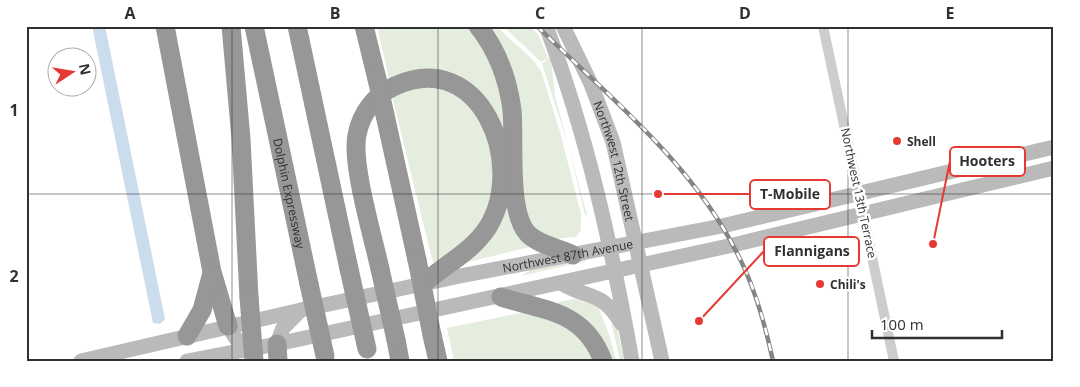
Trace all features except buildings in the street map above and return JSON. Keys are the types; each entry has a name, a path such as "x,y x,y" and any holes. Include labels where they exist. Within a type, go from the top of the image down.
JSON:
{"highway":[{"path":"165,26 212,272 228,326"},
{"path":"231,26 241,139 249,297 256,354"},
{"name":"Dolphin Expressway","path":"254,26 326,358"},
{"path":"297,26 368,355"},
{"path":"364,26 438,361"},
{"path":"478,26 495,52 507,83 512,111 515,198 520,221 529,235 536,240 573,254"},
{"path":"400,361 356,152 360,124 376,98 404,82 421,78 438,79 454,84 470,95 492,124 501,153 502,184 495,211 483,234 464,254 438,270 423,284"},
{"path":"187,336 202,310 212,272"},
{"path":"501,297 530,306 554,310 571,319 592,338 603,361"}],"main road":[{"name":"Northwest 12th Street","path":"546,26 578,124 609,248 632,361"},
{"name":"Northwest 12th Street","path":"563,26 591,84 608,126 662,361"},
{"name":"Northwest 87th Avenue","path":"80,361 228,326 423,284 722,226 1054,147"},
{"name":"Northwest 87th Avenue","path":"187,361 278,352 501,297 864,214 1054,168"},
{"path":"561,283 575,291 591,295 605,302 626,331"},
{"path":"278,352 283,328 301,310"},
{"path":"228,326 237,340 256,354"}],"street":[{"name":"Northwest 13th Terrace","path":"823,26 894,361"}],"green space":[{"path":"377,26 473,26 483,38 507,114 503,139 470,89 390,83"},
{"path":"486,26 496,26 533,60 541,71 560,132 581,214 581,230 576,237 552,239 524,222 516,114"},
{"path":"503,26 529,26 538,34 548,58 541,62"},
{"path":"551,56 555,96 567,142 542,64"},
{"path":"403,86 455,90 485,121 497,181 480,230 442,259 433,263 391,92"},
{"path":"569,147 587,215 585,215"},
{"path":"504,203 509,206 530,247 468,262 465,260"},
{"path":"586,259 586,261 521,276 534,268"},
{"path":"575,299 598,306 610,337 616,361 608,361 595,333 584,318 577,312 557,304 558,302"},
{"path":"609,312 617,326 624,361 620,361"},
{"path":"520,313 534,313 567,320 597,361 454,361 447,328"}],"water":[{"path":"92,26 105,26 165,319 160,324 153,323"}],"railway":[{"path":"537,26 647,132 697,189 718,220 749,279 767,333 773,361"}],"place":[{"name":"Shell","path":"897,141"},
{"name":"T-Mobile","path":"658,194"},
{"name":"Hooters","path":"933,244"},
{"name":"Chili's","path":"820,284"},
{"name":"Flannigans","path":"699,321"}]}
